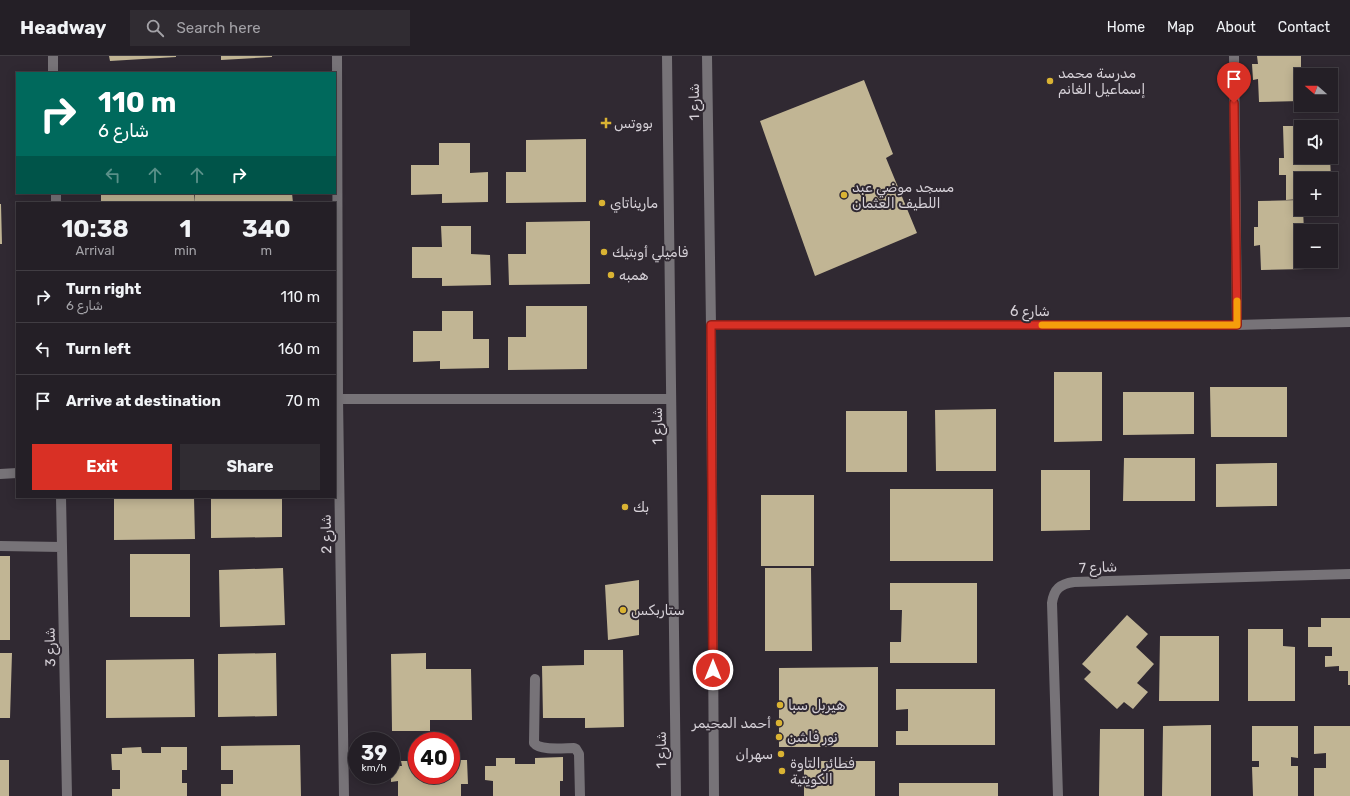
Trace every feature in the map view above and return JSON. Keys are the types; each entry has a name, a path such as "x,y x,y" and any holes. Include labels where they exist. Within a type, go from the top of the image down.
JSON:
{"street":[{"path":"53,56 53,72"},
{"name":"شارع 2","path":"337,56 338,399 344,796"},
{"name":"شارع 1","path":"666,56 676,796"},
{"name":"شارع 1","path":"707,56 711,325 714,796"},
{"path":"1234,56 1237,325"},
{"name":"شارع 6","path":"711,325 1237,325 1350,322"},
{"path":"338,399 671,399"},
{"path":"0,474 16,473"},
{"name":"شارع 3","path":"61,498 67,796"},
{"path":"0,546 62,547"},
{"name":"شارع 7","path":"1058,796 1052,603 1054,595 1062,584 1082,582 1350,574"},
{"path":"534,679 534,743 536,746 542,748 576,749 579,754 580,796"}],"building":[{"path":"109,56 176,56 176,57 110,61"},
{"path":"221,56 272,56 272,57 221,60"},
{"path":"1257,56 1301,56 1301,68 1294,68 1294,101 1259,102 1258,79 1253,80 1252,64 1258,64"},
{"name":"مسجد موضي عبد اللطيف العثمان","path":"864,80 893,154 886,158 917,233 815,276 760,121"},
{"path":"1283,126 1294,126 1294,164 1330,164 1331,172 1294,172 1294,199 1286,200 1286,175 1279,175 1279,158 1284,158"},
{"path":"586,139 586,202 506,203 506,172 526,172 526,140"},
{"path":"439,143 470,143 470,173 488,172 488,202 442,203 442,194 411,195 411,165 439,165"},
{"path":"101,194 194,194 195,202 101,202"},
{"path":"195,194 292,194 293,202 195,202"},
{"path":"1294,200 1294,216 1303,216 1304,224 1294,224 1294,268 1305,269 1261,270 1260,245 1254,246 1254,227 1258,227 1258,201"},
{"path":"1,204 2,244 0,244"},
{"path":"590,221 590,284 509,285 508,254 526,254 526,222"},
{"path":"441,226 471,226 471,254 490,255 491,285 442,286 442,278 412,278 412,247 442,247"},
{"path":"526,306 587,306 587,369 508,370 508,337 526,337"},
{"path":"442,311 473,311 473,339 489,339 489,368 440,369 440,361 413,362 413,331 442,331"},
{"path":"1054,372 1102,372 1102,441 1054,442"},
{"path":"1210,387 1287,387 1287,437 1211,437"},
{"path":"1123,392 1194,392 1194,434 1123,435"},
{"path":"996,409 996,471 936,471 935,410"},
{"path":"846,411 907,411 907,472 846,472"},
{"path":"1124,458 1195,458 1195,501 1123,501"},
{"path":"1277,463 1277,506 1216,507 1216,464"},
{"path":"1041,470 1090,470 1090,530 1041,531"},
{"path":"890,489 993,489 993,561 890,561"},
{"path":"761,495 814,495 814,566 761,566"},
{"path":"114,498 194,498 195,539 114,540"},
{"path":"211,498 282,498 282,537 211,538"},
{"path":"130,554 190,554 190,617 130,617"},
{"path":"0,556 10,556 10,640 0,640"},
{"path":"283,568 285,625 220,627 219,570"},
{"path":"765,568 811,568 812,651 765,651"},
{"name":"ستاربكس","path":"639,580 639,635 608,640 605,585"},
{"path":"890,583 977,583 977,663 890,663 890,642 901,642 902,610 890,610"},
{"path":"1127,615 1148,634 1136,647 1154,664 1137,683 1148,692 1133,709 1124,702 1117,709 1084,679 1091,672 1082,664"},
{"path":"1321,618 1350,618 1350,685 1348,685 1348,671 1339,671 1339,666 1325,667 1325,656 1332,656 1332,647 1308,647 1308,627 1321,627"},
{"path":"1248,629 1283,629 1283,646 1295,647 1295,701 1248,701"},
{"path":"1160,636 1219,636 1219,701 1159,701"},
{"path":"584,650 623,650 624,727 585,728 585,718 543,718 542,666 584,665"},
{"path":"0,653 12,653 10,718 0,718"},
{"path":"276,653 277,716 218,717 218,654"},
{"path":"426,653 426,669 471,669 472,720 430,720 430,731 392,731 391,654"},
{"path":"194,659 195,717 106,718 106,660"},
{"path":"878,667 878,747 779,747 779,668"},
{"path":"896,689 995,689 995,745 896,745 896,731 908,731 908,709 896,710"},
{"path":"1211,725 1211,796 1162,796 1163,726"},
{"path":"1252,726 1298,726 1298,758 1291,757 1291,766 1298,766 1298,796 1253,796 1252,767 1259,767 1259,761 1252,761"},
{"path":"1314,726 1350,726 1350,796 1314,796 1314,768 1326,768 1326,753 1314,754"},
{"path":"1100,729 1144,729 1144,796 1099,796"},
{"path":"300,745 301,796 221,796 221,784 233,784 233,770 221,770 221,746"},
{"path":"141,747 142,753 161,753 161,747 187,747 187,770 182,770 182,783 187,783 187,796 112,796 112,789 120,789 120,770 112,770 111,754 122,754 122,748"},
{"path":"563,757 563,781 560,781 560,796 493,796 493,781 485,780 485,766 496,766 496,758 515,758 515,764 535,764 535,758"},
{"path":"0,760 9,760 9,796 0,796"},
{"path":"460,760 467,760 468,784 461,784 461,796 398,796 400,766 402,766 401,761 408,761 408,784 460,784"},
{"path":"804,761 875,761 875,796 804,796"},
{"path":"899,783 998,783 998,796 899,796"}],"slow traffic":[{"path":"1042,325 1237,325 1237,301"}],"place":[{"name":"مدرسة محمد إسماعيل الغانم","path":"1050,81"},
{"name":"بووتس","path":"606,123"},
{"name":"مسجد موضي عبد اللطيف العثمان","path":"844,195"},
{"name":"ماريناتاي","path":"602,203"},
{"name":"فاميلي أوبتيك","path":"604,252"},
{"name":"همبه","path":"611,275"},
{"name":"بك","path":"625,507"},
{"name":"ستاربكس","path":"623,610"},
{"name":"هيربل سبا","path":"780,705"},
{"name":"أحمد المحيمر","path":"779,723"},
{"name":"نور فاشن","path":"779,737"},
{"name":"سهران","path":"781,754"},
{"name":"فطائر التاوة الكويتية","path":"782,771"}],"route":[{"path":"713,670 711,325 1237,325 1234,103"}]}
